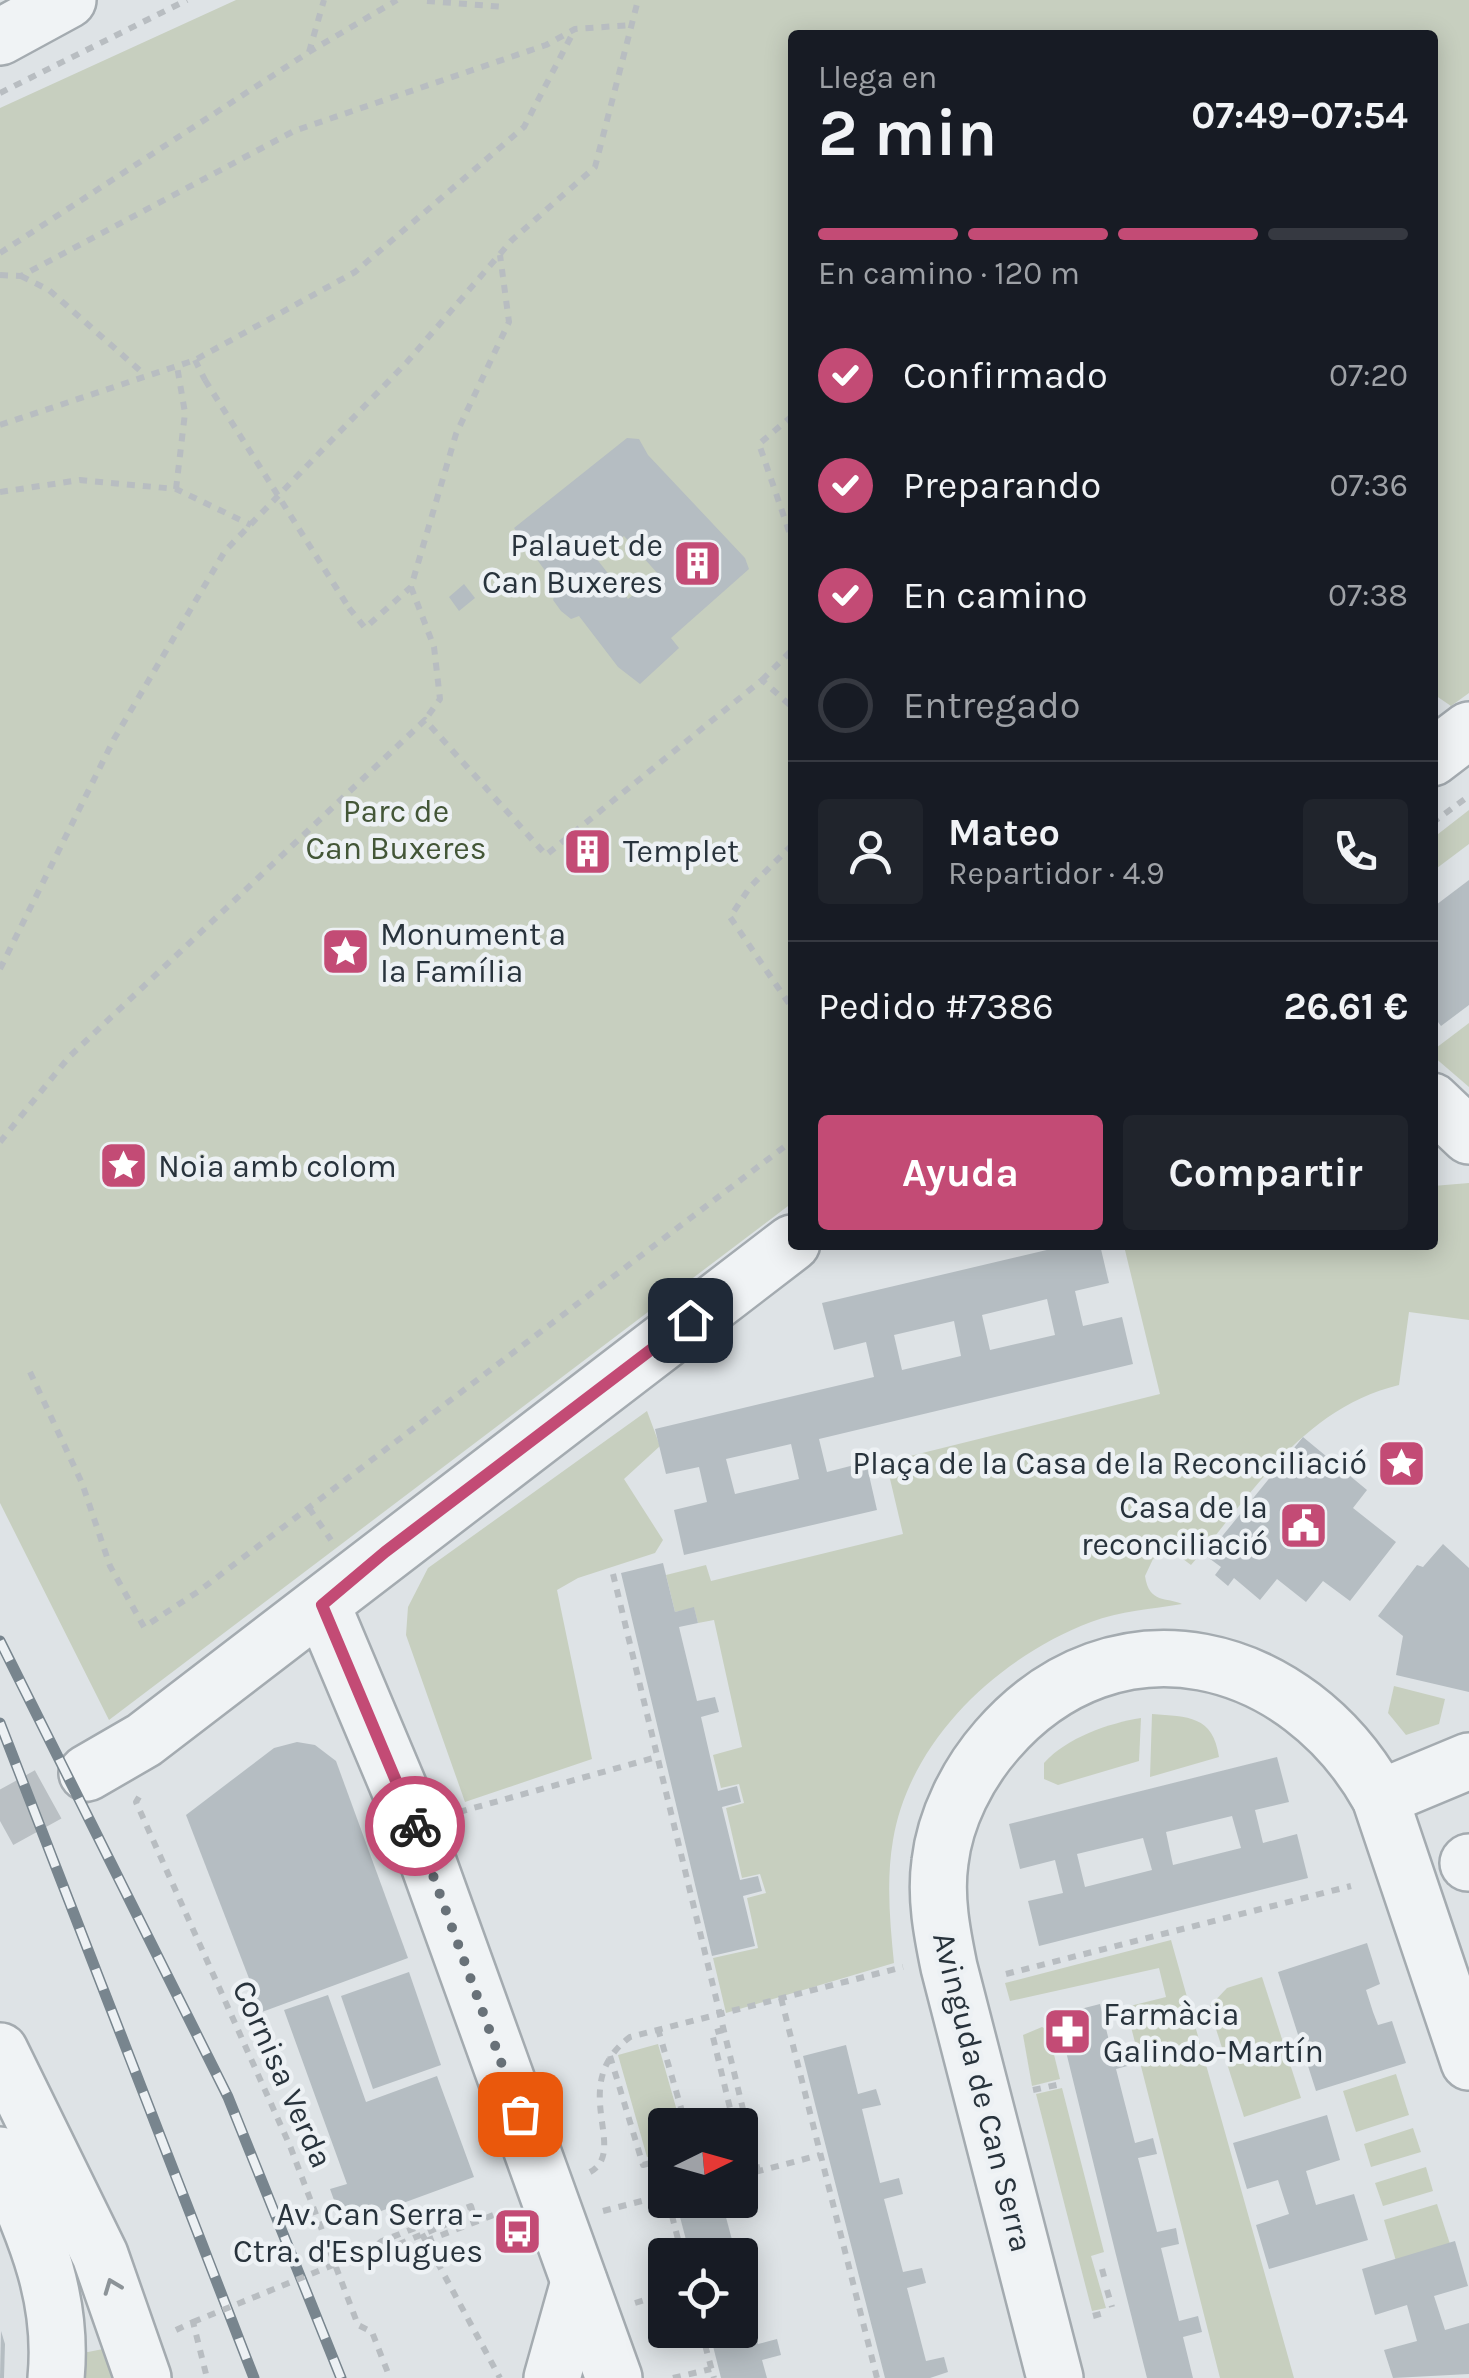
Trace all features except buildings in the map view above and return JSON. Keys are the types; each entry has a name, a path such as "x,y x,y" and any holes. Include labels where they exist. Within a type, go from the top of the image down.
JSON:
{"street":[{"path":"0,37 51,3"},
{"path":"1438,753 1469,730"},
{"path":"1438,1107 1469,1136"},
{"path":"87,1773 144,1740 788,1245"},
{"path":"322,1605 415,1826 614,2378"},
{"name":"Avinguda de Can Serra","path":"1055,2378 940,1924 940,1864 944,1838 967,1784 1008,1727 1060,1687 1106,1667 1174,1659 1246,1675 1307,1708 1332,1728 1361,1763 1451,1945 1469,2062"},
{"path":"1380,1798 1469,1761"},
{"path":"0,2051 100,2255 143,2378"},
{"path":"0,2156 49,2271 60,2337 56,2378"},
{"path":"552,2378 579,2282"}],"path":[{"path":"0,93 187,0"},
{"path":"309,52 324,0"},
{"path":"0,253 309,52 397,0"},
{"path":"0,969 114,740 225,552 407,362 500,254 595,167 638,0"},
{"path":"427,1 504,6"},
{"path":"21,276 294,131 546,45 575,29 632,25"},
{"path":"0,425 195,360 355,272 524,126 575,29"},
{"path":"195,360 365,628 411,587 456,434 509,322 500,254"},
{"path":"0,275 21,276 49,290 146,376"},
{"path":"176,489 185,413 177,366"},
{"path":"788,420 760,444 788,528"},
{"path":"0,492 80,480 176,489 251,525"},
{"path":"0,1142 68,1057 425,720 440,699 434,648 411,587"},
{"path":"425,720 546,855 762,680 788,654"},
{"path":"762,680 788,703"},
{"path":"1438,819 1469,796"},
{"path":"788,849 750,887 730,917 788,1002"},
{"path":"30,1372 82,1482 110,1566 144,1627 309,1508 788,1144"},
{"path":"309,1508 340,1553"},
{"path":"613,1574 742,2108"},
{"path":"458,1812 657,1757"},
{"name":"Cornisa Verda","path":"146,1787 136,1802 290,2146 358,2325 372,2332 390,2378"},
{"path":"1006,1974 1351,1886"},
{"path":"589,2173 598,2168 606,2151 598,2086 610,2056 630,2036 904,1967"},
{"path":"781,1998 877,2378"},
{"path":"658,2029 681,2108"},
{"path":"723,2030 712,2034 730,2108"},
{"path":"610,2056 644,2165 648,2164"},
{"path":"1033,2090 1060,2084"},
{"path":"758,2171 820,2155"},
{"path":"603,2210 648,2201"},
{"path":"370,2250 382,2241 471,2206 472,2213 431,2228 424,2238"},
{"path":"179,2329 370,2250 424,2238 510,2208"},
{"path":"424,2238 500,2378"},
{"path":"1102,2269 1112,2307"},
{"path":"636,2304 648,2300"},
{"path":"1092,2316 1104,2313"},
{"path":"193,2322 207,2378"},
{"path":"672,2378 712,2374 706,2348"}],"green space":[{"name":"Parc de Can Buxeres","path":"236,0 1469,0 1469,693 1451,706 1438,697 1438,30 788,30 788,1206 109,1720 0,1503 0,108"},
{"path":"1469,810 1469,844 1438,867 1438,834"},
{"path":"1469,1023 1469,1087 1438,1060 1438,1046"},
{"path":"1469,1183 1469,1320 1409,1312 1399,1385 1365,1396 1307,1433 1258,1483 1191,1565 1175,1553 1153,1559 1145,1576 1150,1591 1159,1598 1182,1604 1113,1615 1057,1637 992,1680 964,1706 918,1768 903,1803 893,1840 889,1886 894,1963 726,2013 713,1958 758,1948 747,1898 766,1893 760,1874 742,1878 726,1808 744,1803 739,1784 721,1788 713,1755 742,1747 714,1620 698,1623 694,1608 675,1612 666,1575 706,1565 711,1581 903,1534 886,1462 1160,1394 1125,1250 1438,1250 1438,1186"},
{"path":"647,1411 660,1446 624,1479 663,1540 655,1553 578,1578 557,1590 592,1759 465,1802 406,1635 408,1607 428,1568"},
{"path":"1394,1686 1445,1699 1439,1724 1406,1735 1388,1713"},
{"path":"1152,1714 1187,1718 1205,1726 1216,1743 1219,1757 1150,1777"},
{"path":"1141,1718 1139,1761 1058,1785 1044,1779 1044,1763 1064,1746 1102,1728"},
{"path":"1171,1940 1294,2378 1220,2378 1126,2007 1166,1997 1159,1968 1010,2001 1005,1983"},
{"path":"1262,1977 1301,2098 1244,2117 1209,2007 1227,1988"},
{"path":"1042,2027 1048,2030 1060,2079 1032,2086 1023,2035"},
{"path":"658,2044 676,2108 648,2108 648,2157 647,2157 618,2055"},
{"path":"1396,2074 1409,2115 1356,2132 1343,2091"},
{"path":"1062,2088 1104,2252 1091,2256 1106,2308 1092,2311 1036,2094"},
{"path":"1413,2128 1421,2152 1371,2167 1364,2144"},
{"path":"1426,2167 1433,2191 1383,2206 1375,2183"},
{"path":"1437,2204 1450,2244 1396,2261 1384,2220"},
{"path":"113,2347 124,2378 71,2378 73,2355"}],"tunnel":[{"path":"0,1821 87,1773"}],"railway":[{"path":"0,1641 228,2097 341,2378"},
{"path":"0,1723 254,2378"}],"way so far":[{"path":"415,1826 520,2114"}],"place":[{"name":"Palauet de Can Buxeres","path":"698,563"},
{"name":"Templet","path":"588,851"},
{"name":"Monument a la Família","path":"345,952"},
{"name":"Noia amb colom","path":"123,1166"},
{"name":"Plaça de la Casa de la Reconciliació","path":"1402,1463"},
{"name":"Casa de la reconciliació","path":"1303,1525"},
{"name":"Farmàcia Galindo-Martín","path":"1068,2032"},
{"name":"Av. Can Serra - Ctra. d'Esplugues","path":"518,2232"}],"route":[{"path":"415,1826 322,1605 385,1552 690,1320"}]}
